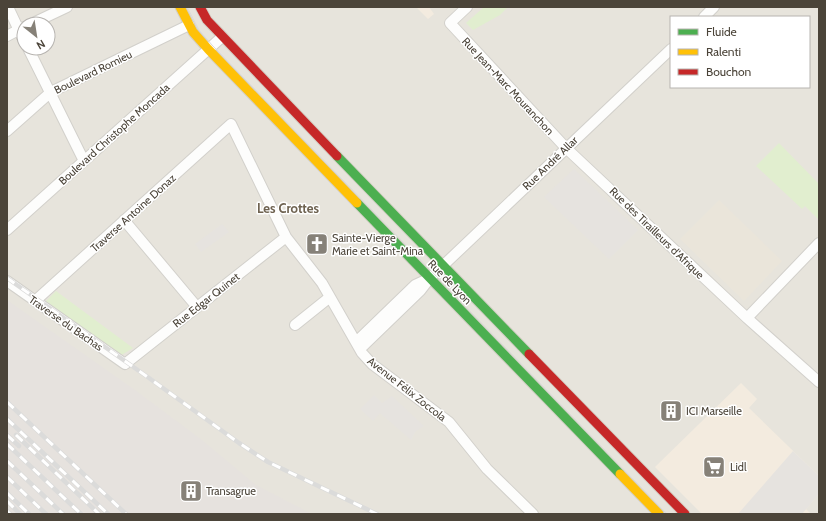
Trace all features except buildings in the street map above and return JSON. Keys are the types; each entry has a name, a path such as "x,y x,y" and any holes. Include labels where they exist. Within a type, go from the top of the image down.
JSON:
{"street":[{"path":"8,7 16,21"},
{"path":"48,16 68,7"},
{"name":"Rue de Lyon","path":"180,7 193,32 208,50 659,514"},
{"name":"Rue de Lyon","path":"200,7 207,20 242,58 685,514"},
{"name":"Rue Jean-Marc Mouranchon","path":"467,7 450,23 566,148"},
{"path":"705,16 714,7"},
{"name":"Boulevard Romieu","path":"7,131 50,92 189,25"},
{"path":"7,36 16,32"},
{"name":"Boulevard Christophe Moncada","path":"7,230 222,37"},
{"name":"Rue André Allar","path":"358,345 420,291 430,278 670,49"},
{"path":"32,56 84,161"},
{"name":"Traverse Antoine Donaz","path":"35,301 231,124"},
{"name":"Avenue Félix Zoccola","path":"231,124 286,237 322,283 358,345 372,364 449,422 487,469 533,514"},
{"name":"Rue des Tirailleurs d'Afrique","path":"566,148 747,318 819,382"},
{"path":"124,220 196,307"},
{"name":"Rue Edgar Quinet","path":"125,364 286,237"},
{"path":"747,318 819,243"},
{"name":"Traverse du Bachas","path":"7,281 125,364"},
{"path":"295,325 330,297"}],"shaded area":[{"path":"7,7 819,7 819,514 7,514"},
{"path":"416,7 429,7 434,14 428,19"},
{"path":"574,169 638,230 609,259 544,197"},
{"path":"719,200 782,261 744,301 680,239"},
{"path":"222,224 229,232 201,252 195,244"},
{"path":"7,300 135,390 202,440 256,485 312,514 7,514"},
{"path":"741,383 757,399 749,408 819,476 819,494 806,509 811,514 702,514 655,467"},
{"path":"374,395 382,403 392,396 424,426 415,432 411,440 380,413 373,421 360,409"},
{"path":"793,451 819,476 819,494 802,514 738,514"}],"green space":[{"path":"484,7 508,7 500,15 473,30 466,23"},
{"path":"779,143 819,184 819,220 805,206 802,209 756,166"},
{"path":"56,291 133,348 120,356 45,302"}],"tram line":[{"path":"187,7 199,30 212,45 667,514"}],"railway":[{"path":"7,278 268,462 377,514"},
{"path":"7,402 126,514"},
{"path":"7,419 108,514"},
{"path":"7,435 19,446"},
{"path":"16,435 99,514"},
{"path":"7,444 81,514"},
{"path":"7,461 63,514"},
{"path":"7,477 46,514"},
{"path":"7,493 29,514"},
{"path":"7,501 20,514"},
{"path":"7,511 10,514"}],"traffic: fast":[{"path":"337,156 529,354"},
{"path":"357,203 620,474"}],"traffic: slow":[{"path":"180,7 193,32 208,49 357,203"},
{"path":"620,474 659,514"}],"traffic: jam":[{"path":"200,7 207,20 337,156"},
{"path":"529,354 685,514"}],"place":[{"name":"Sainte-Vierge Marie et Saint-Mina","path":"317,244"},
{"name":"ICI Marseille","path":"671,411"},
{"name":"Lidl","path":"714,467"},
{"name":"Transagrue","path":"191,491"}],"district":[{"name":"Les Crottes","path":"288,208"}]}
